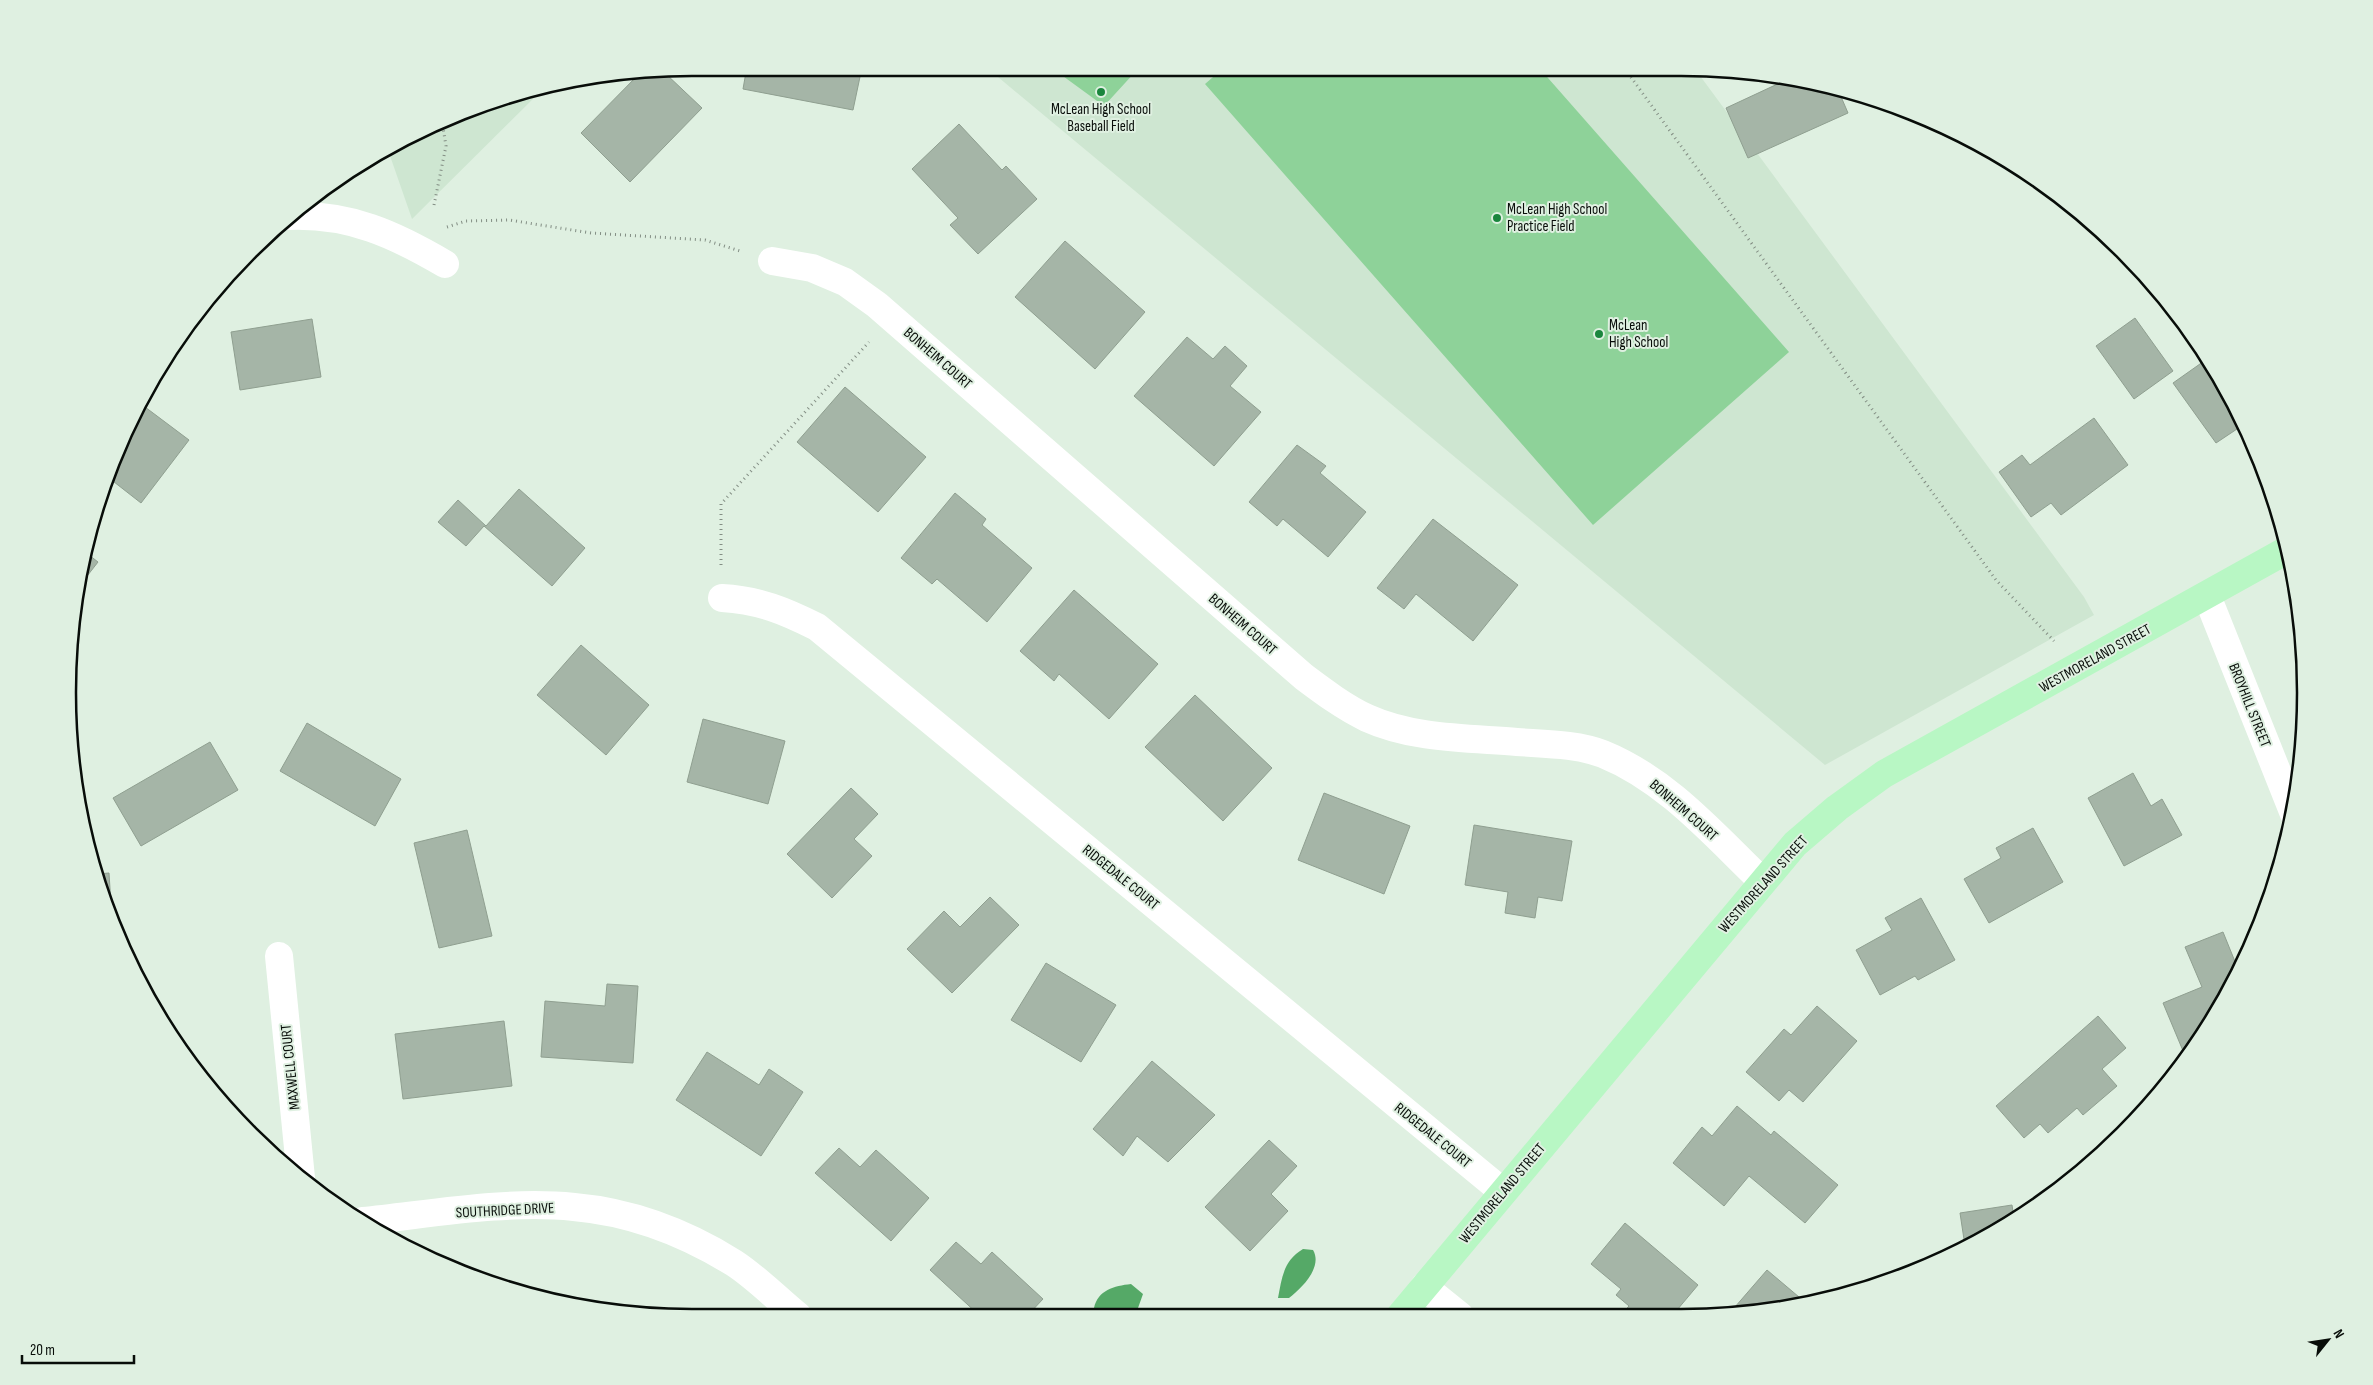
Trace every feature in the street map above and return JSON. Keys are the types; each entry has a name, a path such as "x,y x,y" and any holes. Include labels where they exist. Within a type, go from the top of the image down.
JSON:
{"main road":[{"name":"WESTMORELAND STREET","path":"1406,1309 1502,1191 1762,881 1796,844 1837,808 1884,774 2281,554"}],"street":[{"path":"302,216 358,223 404,240 445,264"},
{"name":"BONHEIM COURT","path":"772,261 812,268 845,282 891,317 1304,677 1339,704 1369,719 1401,729 1435,735 1560,745 1601,754 1637,770 1670,793 1762,881"},
{"name":"BROYHILL STREET","path":"2207,596 2287,797"},
{"name":"RIDGEDALE COURT","path":"722,598 743,599 781,609 817,627 1502,1191"},
{"name":"MAXWELL COURT","path":"279,956 300,1167"},
{"name":"SOUTHRIDGE DRIVE","path":"382,1225 399,1228 521,1206 575,1207 632,1217 687,1237 735,1264 790,1309"},
{"path":"1424,1287 1451,1309"}],"path":[{"path":"1630,76 1923,483 1996,580 2079,667"},
{"path":"434,204 446,146 443,129"},
{"path":"404,240 466,221 508,220 591,233 706,240 772,261"},
{"path":"722,598 721,504 891,317"}],"shaded area":[{"name":"McLean High School","path":"997,76 1701,77 2084,597 2094,615 1825,765"},
{"name":"McLean High School Baseball Field","path":"1063,76 1131,76 1104,106"},
{"name":"McLean High School Practice Field","path":"1214,76 1546,76 1789,352 1593,525 1205,84"},
{"path":"536,96 412,219 390,156 457,123"},
{"path":"1303,1249 1313,1250 1315,1257 1310,1277 1289,1298 1278,1298 1284,1270 1291,1259"},
{"path":"1131,1284 1143,1294 1138,1308 1095,1309 1096,1302 1103,1293 1119,1286"}],"building":[{"path":"745,76 860,76 853,110 743,89"},
{"path":"669,77 702,108 630,182 581,133 633,80"},
{"path":"1777,84 1841,97 1848,113 1748,158 1726,108"},
{"path":"959,124 1002,170 1006,166 1037,199 978,254 950,225 958,218 912,169"},
{"path":"1065,241 1145,312 1095,369 1015,297"},
{"path":"2135,318 2173,371 2134,399 2096,346"},
{"path":"312,319 321,377 240,390 231,332"},
{"path":"1187,337 1213,359 1225,346 1247,366 1230,386 1261,412 1214,466 1134,396"},
{"path":"2201,363 2237,429 2216,443 2173,383"},
{"path":"845,387 926,457 878,512 797,442"},
{"path":"146,408 189,440 141,503 114,482"},
{"path":"2094,418 2128,465 2061,515 2051,503 2031,517 1999,472 2022,455 2030,465"},
{"path":"1297,445 1326,466 1320,473 1366,512 1328,557 1283,519 1277,526 1249,502"},
{"path":"519,489 585,548 552,586 484,526 466,546 438,522 458,500 486,526"},
{"path":"955,493 986,519 982,525 1032,568 987,622 937,579 932,584 901,558"},
{"path":"1433,519 1518,585 1473,641 1416,594 1404,609 1377,588"},
{"path":"91,557 98,562 87,576"},
{"path":"1074,590 1158,664 1109,719 1059,674 1054,681 1020,651"},
{"path":"581,645 649,705 606,755 537,695"},
{"path":"1195,695 1272,768 1223,821 1145,747"},
{"path":"703,719 785,741 768,804 687,782"},
{"path":"307,723 401,779 375,826 280,771"},
{"path":"210,742 238,790 141,846 113,798"},
{"path":"2133,773 2151,806 2162,799 2182,835 2124,866 2088,798"},
{"path":"851,788 878,814 854,839 872,856 832,898 787,854"},
{"path":"1324,793 1410,826 1384,894 1298,860"},
{"path":"1474,825 1572,841 1562,901 1538,897 1535,918 1505,913 1508,892 1465,885"},
{"path":"2033,828 2063,882 1989,923 1964,879 2001,858 1996,848"},
{"path":"467,830 492,936 439,948 414,843"},
{"path":"104,873 109,873 110,895 109,891"},
{"path":"990,897 1019,925 952,993 907,949 944,911 960,927"},
{"path":"1921,898 1955,960 1918,980 1915,976 1880,995 1856,950 1892,930 1885,918"},
{"path":"2223,932 2235,961 2214,1001 2182,1050 2163,1003 2202,987 2185,947"},
{"path":"1046,963 1116,1005 1081,1062 1011,1020"},
{"path":"607,984 638,986 633,1063 541,1057 545,1001 605,1006"},
{"path":"1817,1006 1857,1041 1803,1102 1789,1090 1779,1101 1746,1072 1784,1029 1791,1035"},
{"path":"2098,1016 2126,1048 2102,1069 2117,1086 2083,1115 2077,1108 2048,1133 2040,1124 2024,1138 1996,1106"},
{"path":"504,1021 512,1086 403,1099 395,1034"},
{"path":"707,1052 759,1085 769,1069 803,1092 761,1156 676,1100"},
{"path":"1152,1061 1215,1115 1168,1162 1137,1136 1123,1156 1093,1129"},
{"path":"1737,1106 1771,1135 1774,1131 1838,1185 1805,1223 1749,1176 1724,1206 1673,1163 1702,1127 1712,1136"},
{"path":"1269,1140 1297,1166 1271,1194 1288,1211 1250,1251 1205,1207"},
{"path":"839,1148 860,1167 876,1150 929,1198 891,1241 815,1173"},
{"path":"2012,1205 2013,1211 1964,1239 1960,1213"},
{"path":"1625,1223 1698,1285 1678,1309 1626,1309 1629,1306 1616,1295 1621,1289 1591,1264"},
{"path":"956,1242 981,1264 992,1252 1043,1299 1034,1309 972,1309 930,1270"},
{"path":"1767,1270 1799,1297 1761,1303 1736,1305"}],"place":[{"name":"McLean High School Baseball Field","path":"1101,92"},
{"name":"McLean High School Practice Field","path":"1497,218"},
{"name":"McLean High School","path":"1599,334"}]}
